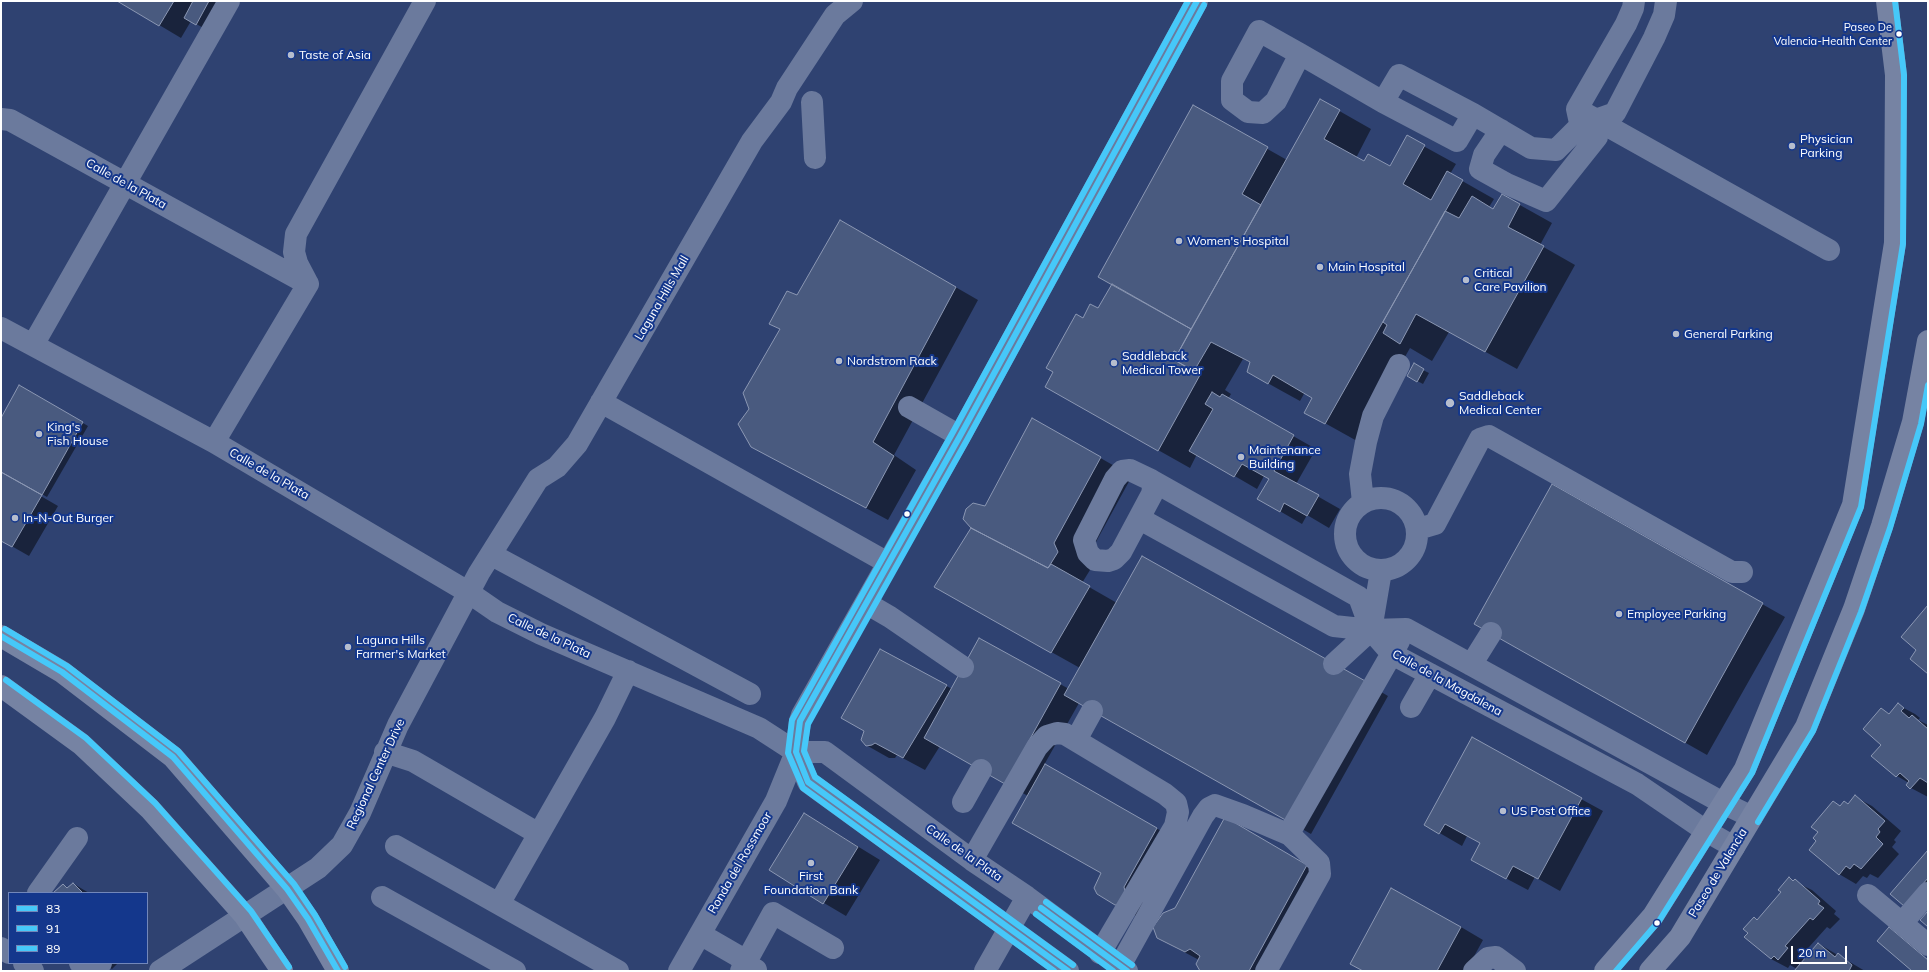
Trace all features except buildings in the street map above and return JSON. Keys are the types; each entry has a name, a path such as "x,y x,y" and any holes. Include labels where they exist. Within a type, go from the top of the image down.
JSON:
{"main road":[{"path":"1605,971 1653,916 1744,769 1853,505 1895,243 1896,75 1887,1"},
{"name":"Paseo de Valencia","path":"1650,971 1680,938 1806,727 1854,609 1882,526 1913,422 1928,341"},
{"path":"1,636 62,672 173,757 287,889 308,919 338,971"},
{"path":"1,686 82,744 150,809 245,916 282,971"}],"street":[{"path":"33,345 229,1"},
{"path":"214,442 308,284 297,264 294,252 296,234 425,1"},
{"name":"Laguna Hills Mall","path":"468,592 538,479 557,467 576,444 752,141 781,102 786,88 835,14 852,1"},
{"path":"1068,971 808,782 796,752 800,721 960,436 1196,1"},
{"path":"1383,102 1399,75 1473,114 1531,148 1556,150 1585,118 1633,8 1634,1"},
{"path":"1585,118 1614,113 1654,38 1664,15 1666,1"},
{"path":"1300,54 1383,102 1457,141 1473,114"},
{"path":"812,102 814,158"},
{"path":"1501,130 1484,155 1480,168 1508,184 1546,201 1597,137 1585,118"},
{"path":"1585,118 1829,250"},
{"name":"Calle de la Plata","path":"1,119 10,120 308,284"},
{"name":"Calle de la Plata","path":"1,328 214,442 468,592 497,612 541,634 759,728 796,752 825,752 972,860 1027,897 1123,969"},
{"path":"1363,502 1360,474 1366,442 1373,416 1399,365"},
{"path":"601,402 888,563"},
{"path":"908,407 960,436"},
{"path":"1418,529 1435,524 1480,439 1490,436 1732,572 1742,572"},
{"path":"1151,480 1153,488 1152,494 1140,519 1121,552 1114,559 1101,561 1095,560 1088,553 1084,540 1118,475 1122,471 1130,470 1151,480 1359,597 1371,630"},
{"path":"1380,497 1399,502 1408,509 1414,518 1418,529 1417,542 1412,553 1399,566 1381,571 1369,569 1359,563 1351,554 1346,544 1345,532 1348,520 1354,510 1363,502 1380,497"},
{"path":"1140,519 1334,626 1371,630"},
{"path":"492,555 750,694"},
{"path":"1339,667 1351,648 1371,630 1381,571"},
{"name":"Regional Center Drive","path":"160,971 322,865 342,845 360,813 398,724 457,617 468,592"},
{"path":"866,603 890,617 963,667"},
{"path":"1290,836 1292,828 1406,629 1723,803 1752,817"},
{"name":"Calle de la Magdalena","path":"1371,630 1406,629"},
{"name":"Calle de la Magdalena","path":"1371,630 1392,654 1637,784 1706,831 1734,847"},
{"path":"1478,668 1497,637"},
{"path":"499,904 605,718 628,671"},
{"path":"1411,707 1430,674"},
{"path":"1070,737 1085,707"},
{"path":"972,860 1037,747 1047,736 1057,733 1070,737 1165,794 1176,803 1178,812 1175,826 1100,953"},
{"path":"385,752 413,761 539,834"},
{"name":"Ronda del Rossmoor","path":"679,971 776,801 796,752"},
{"path":"963,802 981,770"},
{"path":"1123,969 1202,816 1209,808 1215,805 1290,836 1320,863 1320,874 1266,971"},
{"path":"39,892 77,838"},
{"path":"396,846 618,971"},
{"path":"1902,923 1928,893"},
{"path":"1868,895 1928,945"},
{"path":"382,897 515,971"},
{"path":"985,971 1008,927 1027,897"},
{"path":"696,939 732,966 747,969 773,913 833,948"},
{"path":"1474,971 1488,958 1496,957 1515,971"},
{"path":"25,964 33,971"},
{"path":"82,964 86,967 98,966 101,964"}],"transit line":[{"name":"89","path":"1054,971 803,788 788,753 792,720 953,432 1188,1"},
{"name":"83","path":"1068,971 808,782 796,752 800,721 960,436 1197,1"},
{"name":"91","path":"1616,971 1659,921 1752,773 1861,507 1903,244 1904,75 1895,1"},
{"name":"91","path":"1073,965 815,777 804,751 808,724 967,440 1204,5"},
{"name":"91","path":"1758,822 1813,731 1861,612 1890,528 1921,424 1928,385"},
{"name":"89","path":"5,629 67,666 178,751 294,884 315,915 345,967"},
{"name":"83","path":"1,636 62,672 173,757 287,889 308,919 338,971"},
{"name":"89","path":"6,680 86,738 155,803 251,911 289,967"},
{"name":"89","path":"1046,902 1132,965"},
{"name":"83","path":"1041,908 1127,971"},
{"name":"91","path":"1036,914 1113,971"}],"place":[{"name":"Paseo De Valencia-Health Center","path":"1899,34"},
{"name":"Taste of Asia","path":"291,55"},
{"name":"Physician Parking","path":"1792,146"},
{"name":"Women's Hospital","path":"1179,241"},
{"name":"Main Hospital","path":"1320,267"},
{"name":"Critical Care Pavilion","path":"1466,280"},
{"name":"General Parking","path":"1676,334"},
{"name":"Nordstrom Rack","path":"839,361"},
{"name":"Saddleback Medical Tower","path":"1114,363"},
{"name":"Saddleback Medical Center","path":"1450,403"},
{"name":"King's Fish House","path":"39,434"},
{"name":"Maintenance Building","path":"1241,457"},
{"name":"In-N-Out Burger","path":"15,518"},
{"name":"Employee Parking","path":"1619,614"},
{"name":"Laguna Hills Farmer's Market","path":"348,647"},
{"name":"US Post Office","path":"1503,811"},
{"name":"First Foundation Bank","path":"811,863"}]}
